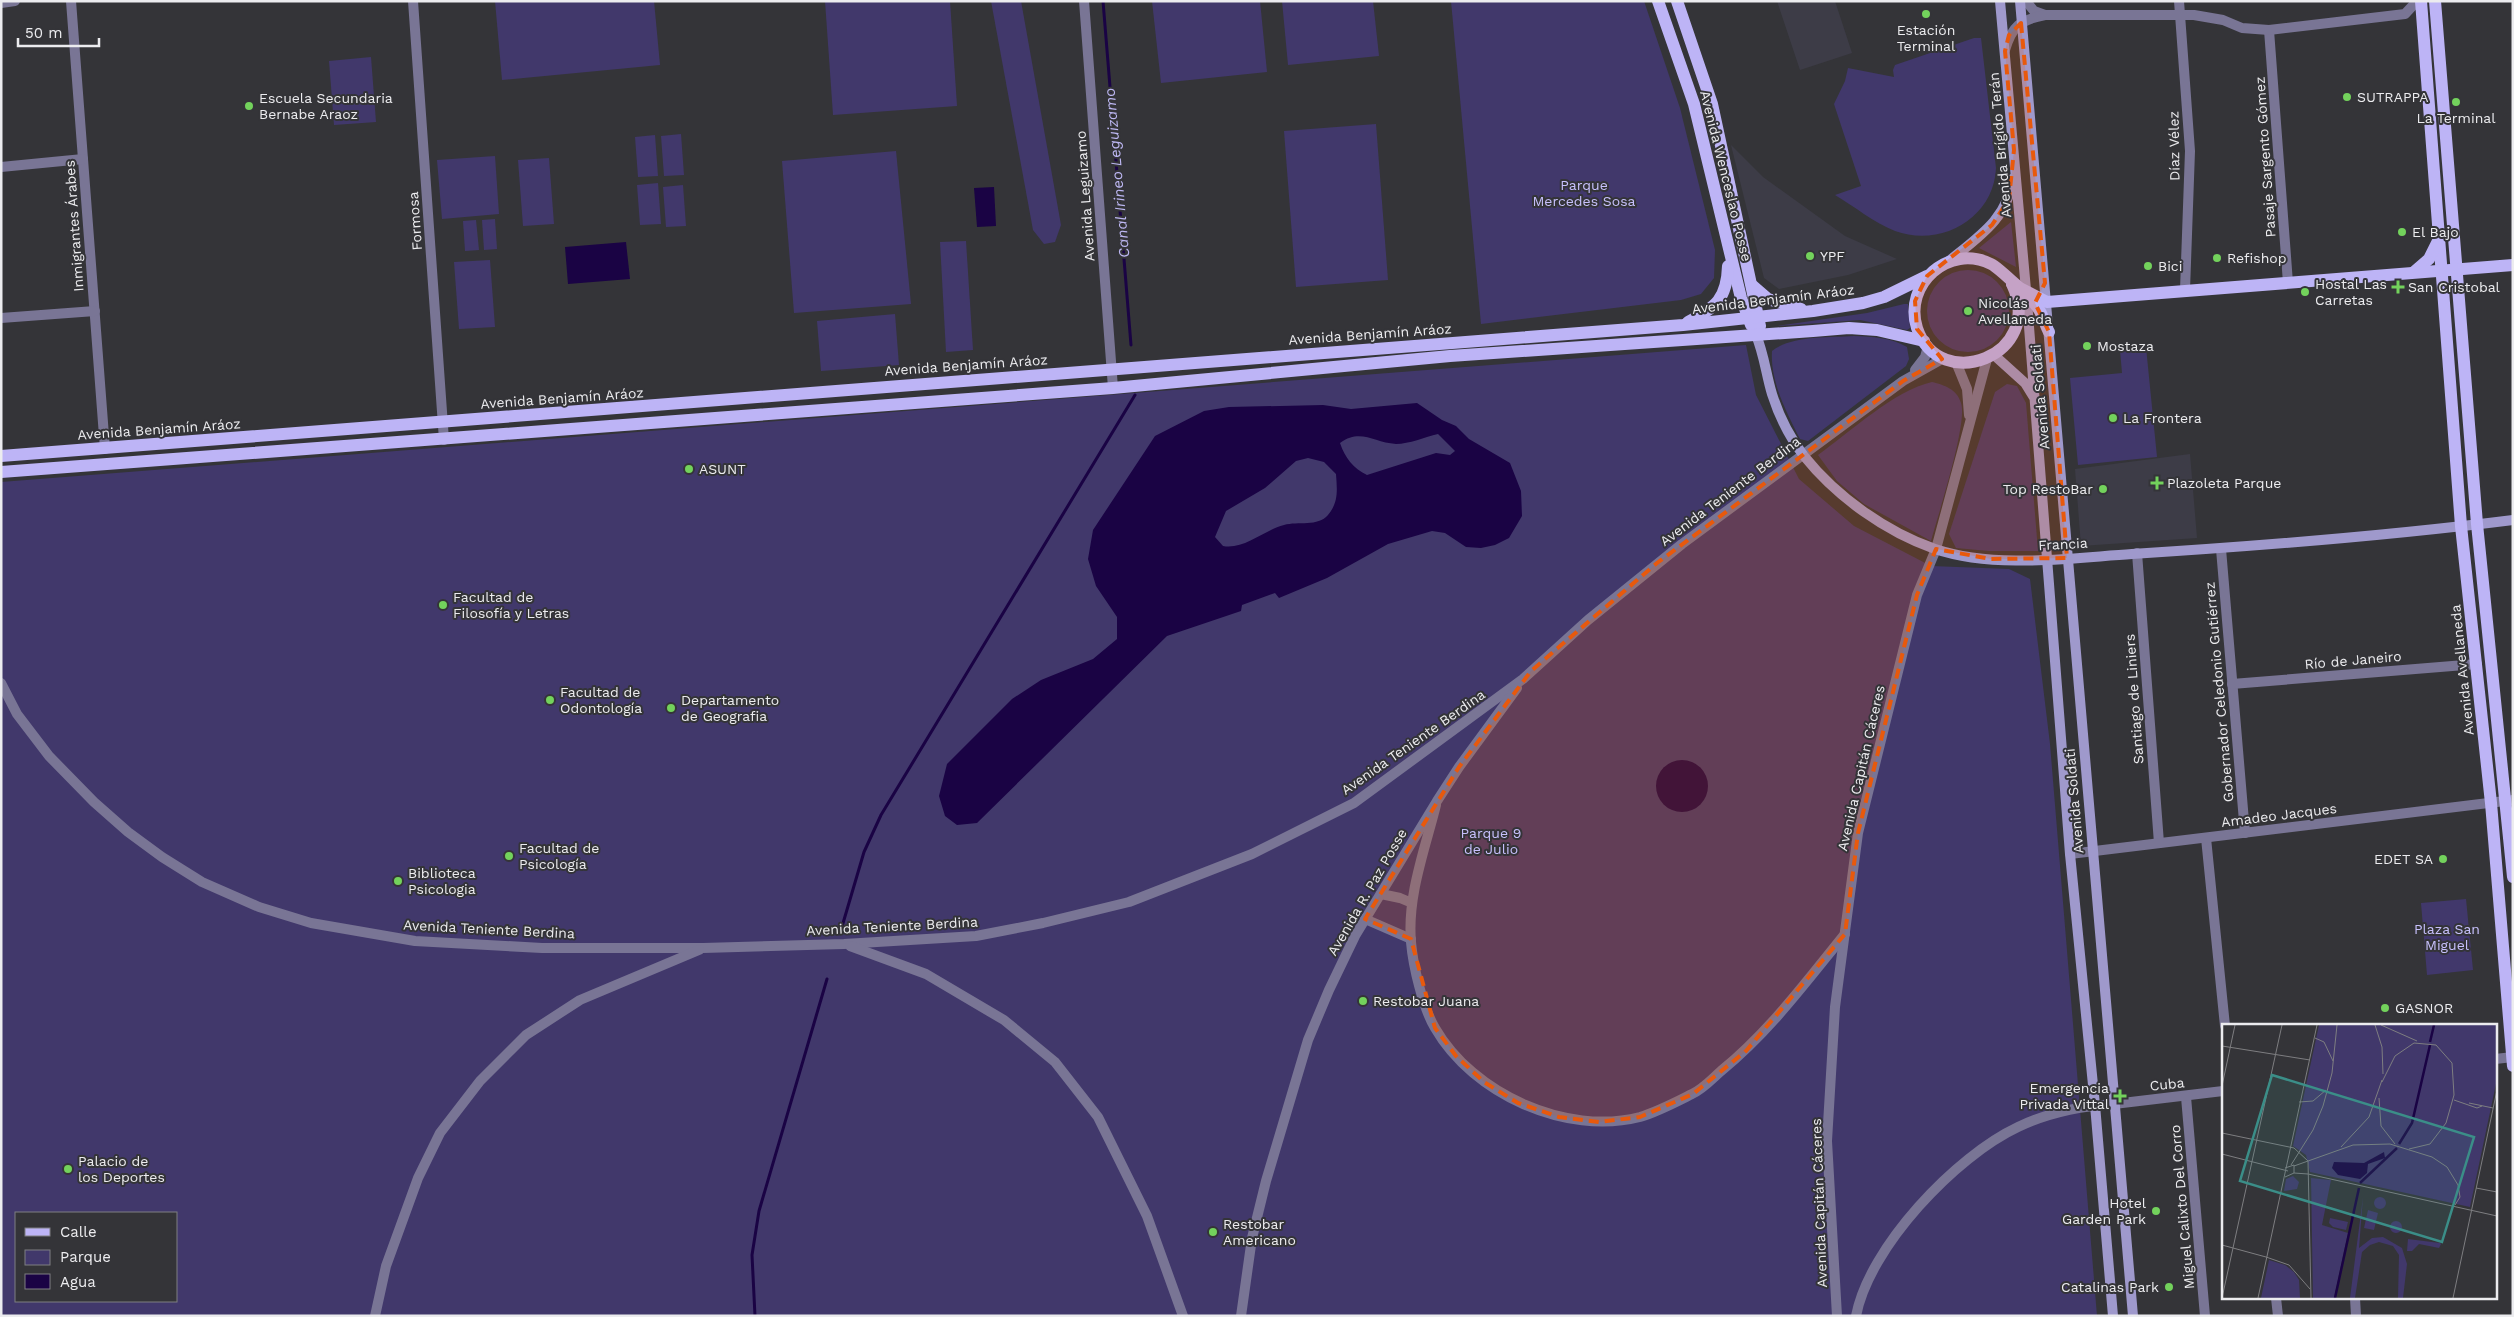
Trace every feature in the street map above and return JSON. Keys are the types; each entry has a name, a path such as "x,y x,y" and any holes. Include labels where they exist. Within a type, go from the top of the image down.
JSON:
{"main road":[{"name":"Avenida Wenceslao Posse","path":"1658,1 1694,104 1729,251 1754,318 1756,335 1764,358"},
{"path":"1676,1 1712,104 1752,284 1754,318"},
{"name":"Avenida Brígido Terán","path":"2000,1 2014,150 2033,301"},
{"path":"2014,150 2011,186 2005,208 1992,225 1949,262 1927,276 1919,288 1915,301 1914,315 1917,329 1926,344 1950,360 1972,363 1991,357 2005,347 2045,283 2020,1"},
{"name":"Avenida Avellaneda","path":"2419,1 2461,526 2491,804 2513,1066"},
{"path":"2435,1 2477,524 2509,801 2513,877"},
{"path":"2414,272 2428,259 2439,238"},
{"path":"1683,325 1706,312 1722,298 1728,282 1729,251"},
{"path":"1949,262 1963,258 1977,259 1991,264 2003,272 2012,284 2033,301 2049,332"},
{"path":"2033,301 2513,266"},
{"name":"Avenida Benjamín Aráoz","path":"1,456 1683,325 1813,311 1863,303 1884,297 1927,276"},
{"path":"1752,284 1763,296 1774,302 1813,311"},
{"path":"2012,284 2018,299 2019,315 2013,336"},
{"name":"Avenida Soldati","path":"2033,301 2035,319 2030,336 2046,558 2070,854 2095,1105 2113,1316"},
{"name":"Avenida Benjamín Aráoz","path":"1,472 1113,388 1450,356 1849,328 1877,330 1926,344"},
{"name":"Avenida Soldati","path":"2049,332 2133,1316"},
{"path":"1991,357 2018,376 2034,397"},
{"name":"Francia","path":"1764,358 1772,395 1790,437 1803,455 1834,487 1871,516 1907,537 1936,549 1991,559 2067,558 2220,548 2513,520"}],"street":[{"path":"1,3 16,1"},
{"name":"Inmigrantes Árabes","path":"71,1 105,449"},
{"name":"Formosa","path":"414,1 444,440"},
{"name":"Avenida Leguizamo","path":"1084,1 1113,388"},
{"path":"2026,1 2034,11 2045,15"},
{"name":"Díaz Vélez","path":"2179,1 2190,151 2185,290"},
{"path":"2005,51 2009,35 2022,23 2030,18 2045,15 2180,15 2224,20 2242,28 2269,30 2405,14 2419,1"},
{"name":"Pasaje Sargento Gómez","path":"2269,30 2288,283"},
{"path":"1,167 83,159"},
{"path":"1,318 95,311"},
{"path":"1909,377 1922,362 1926,344"},
{"name":"Avenida Capitán Cáceres","path":"1837,1316 1827,1141 1835,1007 1858,833 1916,595 1936,549 1969,428 1991,357"},
{"path":"1950,360 1967,389 1969,428"},
{"name":"Avenida Teniente Berdina","path":"1,683 17,714 49,756 94,802 162,857 202,882 259,907 311,923 415,941 542,948 703,948 844,944 976,936 1043,924 1129,902 1252,854 1354,803 1523,680 1588,620 1657,563 1909,377 1950,360"},
{"name":"Gobernador Celedonio Gutiérrez","path":"2220,548 2245,833"},
{"name":"Santiago de Liniers","path":"2137,553 2159,843"},
{"name":"Río de Janeiro","path":"2232,684 2477,664"},
{"name":"Avenida R. Paz Posse","path":"1241,1316 1252,1238 1266,1180 1308,1040 1329,990 1365,919 1437,801 1459,767 1523,680"},
{"path":"1437,801 1412,903 1410,939 1422,992 1435,1028 1456,1056 1484,1082 1518,1104 1559,1117 1599,1122 1640,1117 1693,1094 1746,1051 1800,990 1845,934"},
{"name":"Amadeo Jacques","path":"2070,854 2509,801"},
{"path":"2206,838 2224,1024"},
{"path":"1381,894 1412,903"},
{"path":"1365,919 1410,939"},
{"path":"844,944 926,974 1004,1020 1054,1062 1098,1117 1147,1216 1183,1316"},
{"path":"376,1316 386,1266 418,1178 440,1133 480,1081 526,1035 580,1000 703,948"},
{"path":"2496,1059 2512,1057"},
{"name":"Cuba","path":"1856,1316 1866,1282 1880,1258 1914,1212 1960,1164 1988,1144 2019,1126 2052,1115 2095,1105 2222,1091"},
{"name":"Miguel Calixto Del Corro","path":"2186,1096 2205,1316"},
{"path":"2276,1300 2278,1316"},
{"path":"2355,1300 2356,1316"}],"highlighted area":[{"path":"2021,23 2045,283 2035,303 2049,332 2067,558 1991,559 1936,549 1917,595 1858,833 1845,934 1746,1051 1693,1094 1640,1117 1599,1122 1559,1117 1518,1103 1484,1082 1456,1056 1435,1028 1411,939 1365,919 1459,767 1531,671 1657,563 1903,381 1942,359 1917,329 1915,301 1927,276 1992,225 2009,199 2014,150 2005,51 2009,35"}],"shaded area":[{"path":"1777,1 1835,1 1852,53 1800,70"},
{"path":"1731,145 1763,177 1845,236 1897,259 1848,275 1779,289 1764,278"},
{"path":"2190,454 2197,538 2081,546 2075,469"}],"green space":[{"path":"495,1 654,1 660,65 502,80"},
{"path":"825,1 950,1 957,106 833,115"},
{"path":"991,1 1021,1 1061,225 1055,242 1044,244 1033,230"},
{"path":"1152,1 1260,1 1267,72 1161,83"},
{"path":"1282,1 1373,1 1379,56 1288,65"},
{"name":"Parque Mercedes Sosa","path":"1451,1 1644,1 1680,108 1715,250 1714,278 1701,294 1681,300 1481,324"},
{"path":"1974,38 1981,38 1996,168 1993,186 1986,201 1975,214 1962,225 1947,232 1930,235 1912,235 1887,228 1835,195 1861,186 1834,104 1845,81 1848,68 1894,77 1893,70 1895,65"},
{"path":"371,57 376,122 334,125 329,61"},
{"path":"1376,124 1388,280 1296,287 1284,131"},
{"path":"681,134 684,175 664,176 661,136"},
{"path":"655,135 658,176 638,177 635,137"},
{"path":"896,151 911,304 794,313 782,161"},
{"path":"495,156 499,214 442,219 437,160"},
{"path":"549,158 554,224 523,226 518,160"},
{"path":"658,183 661,224 640,225 637,185"},
{"path":"683,185 686,226 666,227 663,187"},
{"path":"495,219 497,249 484,250 482,220"},
{"path":"476,220 479,250 465,251 463,221"},
{"path":"2011,222 2016,267 1979,248"},
{"path":"966,241 973,350 946,352 940,242"},
{"path":"490,260 495,327 459,329 454,262"},
{"path":"1968,270 1984,273 1997,282 2006,295 2009,311 2006,327 1997,340 1984,349 1968,352 1952,349 1939,340 1930,327 1927,311 1930,295 1939,282 1952,273"},
{"path":"1908,304 1910,328 1907,330 1860,320 1777,326 1867,313"},
{"path":"895,314 899,365 821,371 817,321"},
{"path":"1854,336 1888,339 1907,347 1909,359 1906,366 1808,441 1800,439 1777,386 1772,363 1772,351 1790,342 1800,340"},
{"name":"Parque 9 de Julio","path":"1746,345 1756,395 1799,479 1854,526 1931,566 2009,569 2030,579 2050,744 2097,1316 1,1316 1,482"},
{"name":"La Frontera","path":"2146,347 2157,457 2078,465 2070,378 2122,373 2120,350"},
{"path":"1932,382 1945,386 1956,394 1961,403 1962,414 1956,449 1931,541 1864,504 1837,481 1818,455 1888,403 1918,386"},
{"path":"2007,384 2017,386 2026,403 2038,551 1989,551 1956,548 1949,534 1995,392"},
{"name":"Plaza San Miguel","path":"2466,899 2473,970 2427,975 2421,903"}],"water":[{"path":"994,187 996,226 977,227 974,188"},
{"path":"626,242 630,279 568,284 565,247"},
{"path":"1417,403 1442,420 1456,426 1469,439 1510,463 1521,491 1522,516 1509,538 1495,545 1481,548 1466,547 1445,533 1432,531 1388,544 1327,578 1279,598 1275,593 1242,605 1241,611 1167,636 977,823 957,825 945,816 939,796 947,764 1012,699 1041,680 1093,659 1117,639 1117,617 1096,586 1088,559 1093,530 1155,436 1204,411 1229,407 1323,405 1351,409","holes":["1438,434 1455,451 1450,455 1436,453 1367,475 1350,462 1340,443 1361,436 1388,443 1401,444","1308,458 1324,462 1336,474 1336,500 1328,515 1319,521 1284,525 1239,545 1223,546 1215,537 1226,511 1265,488 1296,461"]},
{"path":"1682,760 1696,764 1704,772 1708,786 1704,800 1696,808 1682,812 1668,808 1660,800 1656,786 1660,772 1668,764"}],"waterway":[{"name":"Canal Irineo Leguizamo","path":"1103,1 1131,345"},
{"path":"841,930 864,852 881,815 1135,395"},
{"path":"755,1316 752,1255 759,1211 827,979"}],"place":[{"name":"Estación Terminal","path":"1926,14"},
{"name":"SUTRAPPA","path":"2347,97"},
{"name":"La Terminal","path":"2456,102"},
{"name":"Escuela Secundaria Bernabe Araoz","path":"249,106"},
{"name":"El Bajo","path":"2402,232"},
{"name":"YPF","path":"1810,256"},
{"name":"Refishop","path":"2217,258"},
{"name":"Bici","path":"2148,266"},
{"name":"San Cristobal","path":"2398,287"},
{"name":"Hostal Las Carretas","path":"2305,292"},
{"name":"Nicolás Avellaneda","path":"1968,311"},
{"name":"Mostaza","path":"2087,346"},
{"name":"La Frontera","path":"2113,418"},
{"name":"ASUNT","path":"689,469"},
{"name":"Plazoleta Parque","path":"2157,483"},
{"name":"Top RestoBar","path":"2103,489"},
{"name":"Facultad de Filosofía y Letras","path":"443,605"},
{"name":"Facultad de Odontología","path":"550,700"},
{"name":"Departamento de Geografia","path":"671,708"},
{"name":"Facultad de Psicología","path":"509,856"},
{"name":"EDET SA","path":"2443,859"},
{"name":"Biblioteca Psicologia","path":"398,881"},
{"name":"Restobar Juana","path":"1363,1001"},
{"name":"GASNOR","path":"2385,1008"},
{"name":"Emergencia Privada Vittal","path":"2120,1096"},
{"name":"Palacio de los Deportes","path":"68,1169"},
{"name":"Hotel Garden Park","path":"2156,1211"},
{"name":"Restobar Americano","path":"1213,1232"},
{"name":"Catalinas Park","path":"2169,1287"}]}
